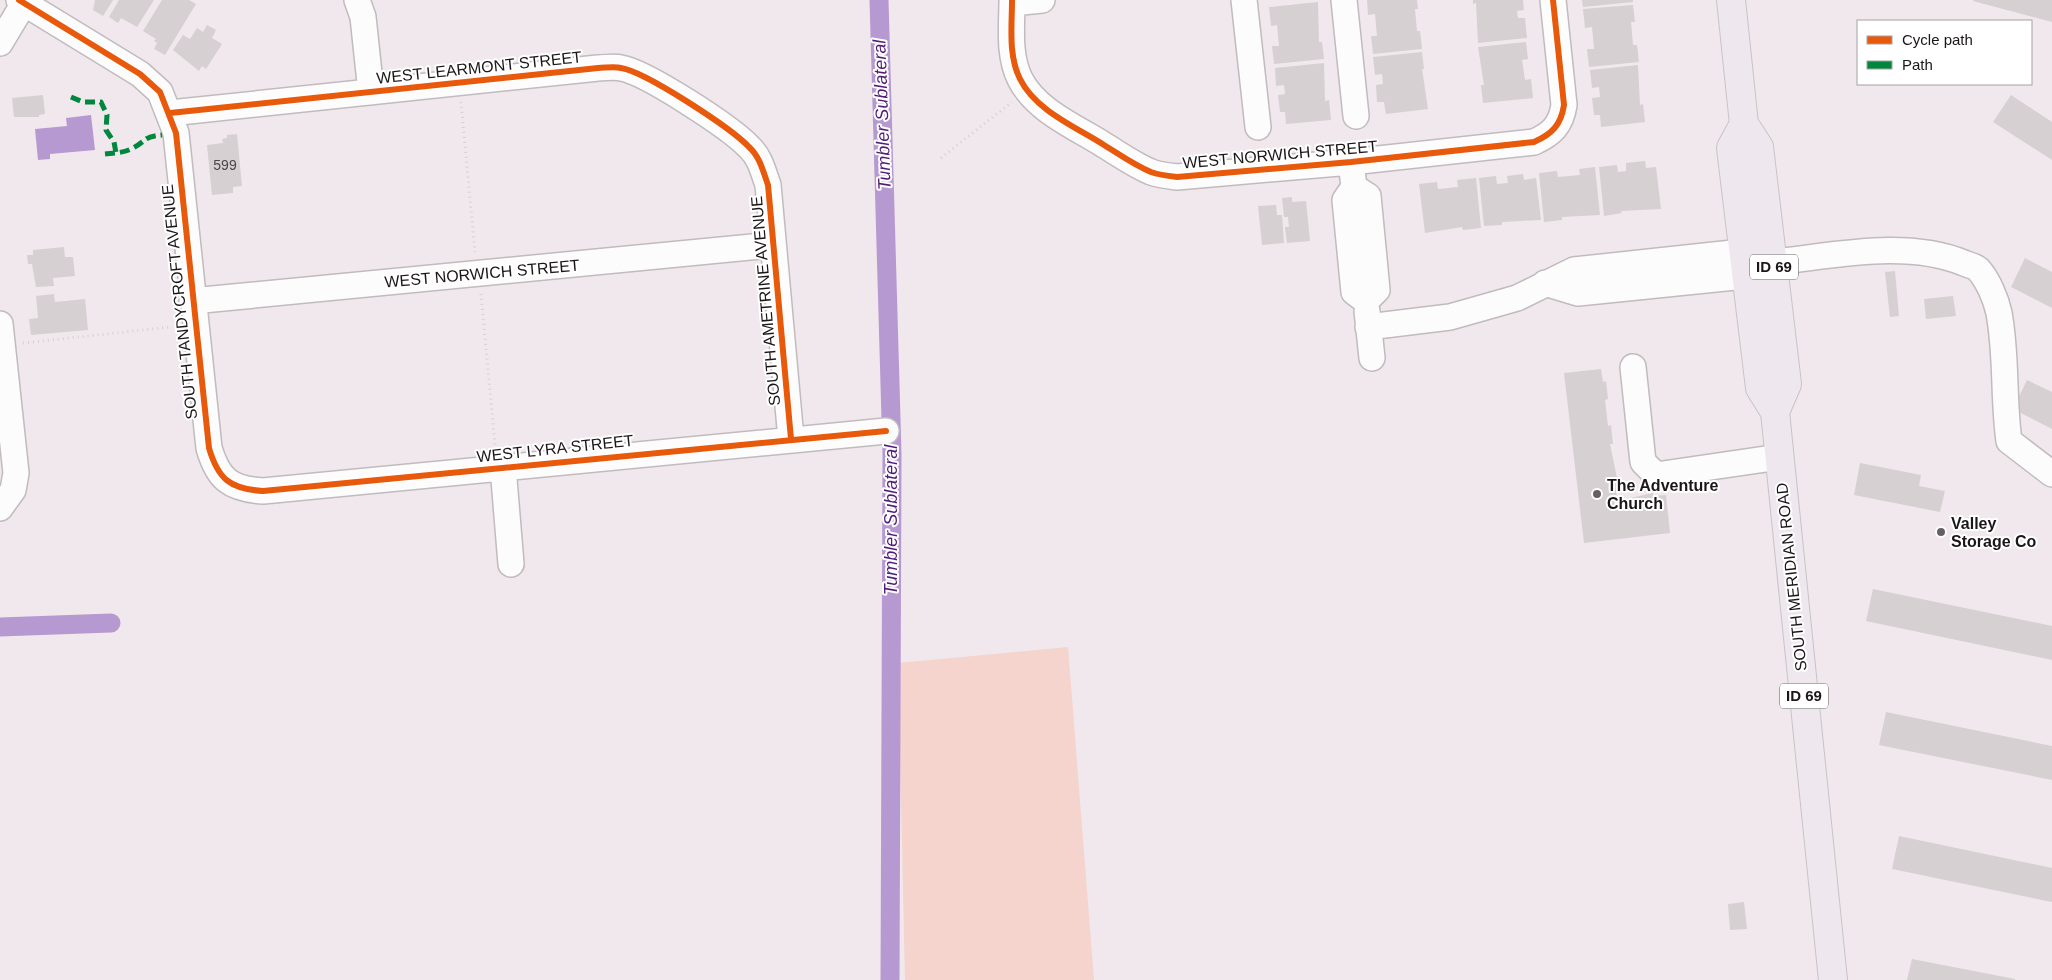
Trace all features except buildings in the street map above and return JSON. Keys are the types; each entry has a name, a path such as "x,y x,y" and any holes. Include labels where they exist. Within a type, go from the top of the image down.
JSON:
{"main road":[{"name":"SOUTH MERIDIAN ROAD","path":"1731,0 1741,128 1731,148 1744,264 1760,388 1777,407"},
{"name":"SOUTH MERIDIAN ROAD","path":"1741,128 1759,147 1787,384 1777,407 1779,457 1833,980"}],"street":[{"path":"357,0 363,17 372,92"},
{"path":"1012,2 1042,0"},
{"path":"1244,0 1258,127"},
{"path":"1344,0 1356,116"},
{"name":"WEST NORWICH STREET","path":"1012,2 1014,65 1021,80 1023,98 1047,110 1140,166 1165,176 1191,177 1534,142 1551,134 1562,118 1564,105 1553,0"},
{"path":"0,43 22,2"},
{"name":"SOUTH TANDYCROFT AVENUE","path":"22,2 140,74 160,92 170,113 176,133 192,301 209,448 215,467 228,483"},
{"name":"WEST LEARMONT STREET","path":"170,113 598,68 621,68 646,76 735,134 750,148 760,162"},
{"name":"SOUTH AMETRINE AVENUE","path":"760,162 768,184 791,439"},
{"path":"1351,162 1354,187 1345,200 1354,292 1366,301 1372,358"},
{"name":"WEST NORWICH STREET","path":"192,301 772,245"},
{"path":"1773,262 1884,251 1920,252 1954,259 1977,268 1989,286 1998,311 2004,342 2004,409 2009,441 2052,474"},
{"path":"1368,326 1450,316 1517,298 1545,283 1578,293 1744,264"},
{"path":"0,324 16,473 13,490 2,507"},
{"path":"1633,368 1643,462 1656,475 1779,457"},
{"name":"WEST LYRA STREET","path":"228,483 246,490 263,491 499,456 791,439 886,431"},
{"path":"499,456 511,564"}],"path":[{"path":"942,158 1023,98"},
{"path":"461,102 475,252"},
{"path":"481,294 499,456"},
{"path":"22,344 171,327"}],"shaded area":[{"path":"91,115 95,150 50,154 50,159 38,160 35,129 67,126 66,118"},
{"path":"1068,647 1094,980 905,980 898,663"}],"waterway":[{"name":"Tumbler Sublateral","path":"879,0 892,454 890,980"},
{"path":"0,627 111,623"}],"marked path":[{"path":"71,97 83,102 101,102 107,115 106,130 114,142 116,153"},
{"path":"105,154 126,151 148,138 162,135"}],"cycle path":[{"path":"19,0 140,74 160,92 176,133 209,448 221,475 234,485 263,491 886,431"},
{"path":"1012,0 1012,50 1016,70 1027,90 1036,100 1057,117 1139,166 1154,173 1177,177 1351,162 1534,142 1546,136 1555,128 1561,118 1564,105 1553,0"},
{"path":"170,113 612,67 621,68 649,79 725,127 749,147 761,164 768,185 791,439"}],"place":[{"name":"The Adventure Church","path":"1597,494"},
{"name":"Valley Storage Co","path":"1941,532"}]}
